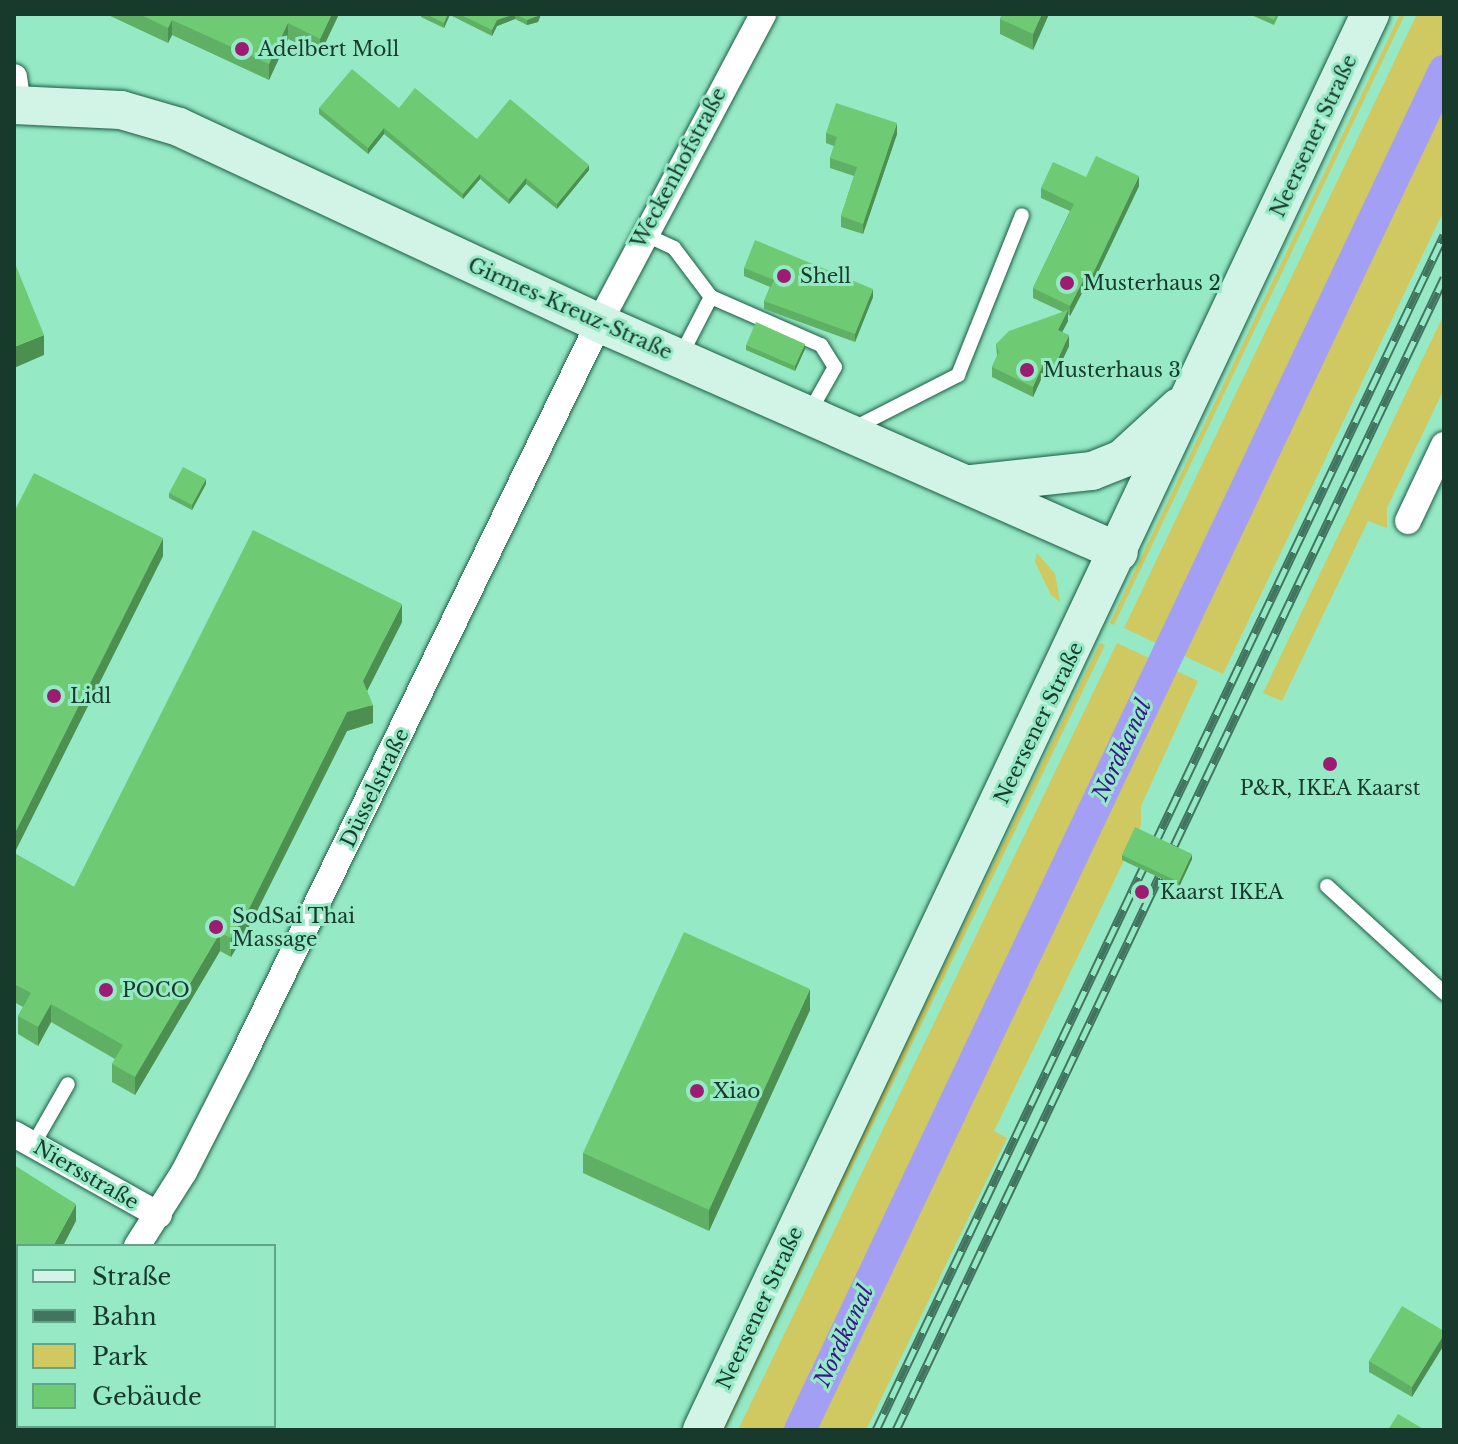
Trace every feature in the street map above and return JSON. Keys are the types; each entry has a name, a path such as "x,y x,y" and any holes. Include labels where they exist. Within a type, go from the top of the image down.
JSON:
{"main road":[{"name":"Neersener Straße","path":"702,1430 1119,552 1370,14"},
{"name":"Girmes-Kreuz-Straße","path":"15,96 121,110 179,127 599,323 1119,552"},
{"path":"966,484 1092,471 1122,459 1194,391"}],"street":[{"name":"Weckenhofstraße","path":"599,323 763,14"},
{"name":"Düsselstraße","path":"138,1244 159,1215 368,803 599,323"},
{"path":"1408,521 1444,445"},
{"name":"Niersstraße","path":"24,1139 159,1215"}],"lane":[{"path":"846,432 958,375 1022,215"},
{"path":"644,234 674,248 711,297 821,345 835,367 808,415"},
{"path":"679,358 711,297"},
{"path":"1327,886 1444,993"},
{"path":"24,1139 68,1084"}],"green space":[{"path":"1400,14 1405,14 1114,625 1110,623"},
{"path":"1417,14 1444,14 1444,210 1223,674 1124,628"},
{"path":"1444,314 1444,389 1387,508 1387,528 1368,521 1282,701 1263,693"},
{"path":"1037,553 1055,574 1060,602 1051,595 1035,562"},
{"path":"1100,643 1105,645 725,1430 719,1430"},
{"path":"1117,643 1198,681 1141,806 1141,825 994,1131 1007,1138 866,1430 738,1430"}],"building":[{"path":"139,14 332,14 320,39 288,23 269,64 172,20 168,28"},
{"path":"426,14 448,14 444,23"},
{"path":"459,14 515,14 497,20 492,30"},
{"path":"515,14 539,14 527,20"},
{"path":"1002,14 1042,14 1033,34 1000,19"},
{"path":"1261,14 1277,14 1274,20"},
{"path":"352,69 399,108 415,88 477,139 510,99 589,165 557,204 526,178 509,199 480,174 463,194 384,128 368,148 319,108"},
{"path":"836,103 897,123 863,224 841,216 857,167 830,158 837,137 826,133"},
{"path":"1096,156 1139,176 1089,282 1084,279 1070,306 1033,288 1074,204 1041,188 1053,162 1086,177"},
{"path":"755,240 873,289 855,334 764,301 774,280 744,268"},
{"path":"14,261 44,335 14,347"},
{"name":"Musterhaus 3","path":"1068,310 1058,330 1069,335 1053,370 1043,365 1033,387 992,367 999,352 996,344 1009,331"},
{"path":"756,322 805,344 795,366 746,345"},
{"path":"183,467 206,479 192,505 169,493"},
{"name":"Lidl","path":"34,473 163,538 14,835 14,512"},
{"path":"253,530 402,604 363,681 373,705 347,712 251,905 231,938 220,933 135,1077 112,1064 123,1045 51,1004 38,1027 18,1016 31,993 14,984 14,853 74,887"},
{"path":"1135,827 1192,854 1179,882 1122,855"},
{"name":"Xiao","path":"684,932 810,989 709,1210 583,1153"},
{"path":"14,1165 76,1204 54,1244 16,1244 14,1315"},
{"path":"1402,1306 1444,1331 1412,1387 1369,1361"},
{"path":"1398,1414 1425,1430 1388,1430"},
{"path":"46,1428 170,1428 168,1430 44,1430"}],"waterway":[{"name":"Nordkanal","path":"800,1430 1444,71"}],"railway":[{"path":"876,1430 1444,235"},
{"path":"896,1430 1444,278"}],"place":[{"name":"Adelbert Moll","path":"242,49"},
{"name":"Shell","path":"784,276"},
{"name":"Musterhaus 2","path":"1067,283"},
{"name":"Musterhaus 3","path":"1027,370"},
{"name":"Lidl","path":"54,696"},
{"name":"P&R, IKEA Kaarst","path":"1330,764"},
{"name":"Kaarst IKEA","path":"1142,892"},
{"name":"SodSai Thai Massage","path":"216,927"},
{"name":"POCO","path":"106,990"},
{"name":"Xiao","path":"697,1091"}]}
